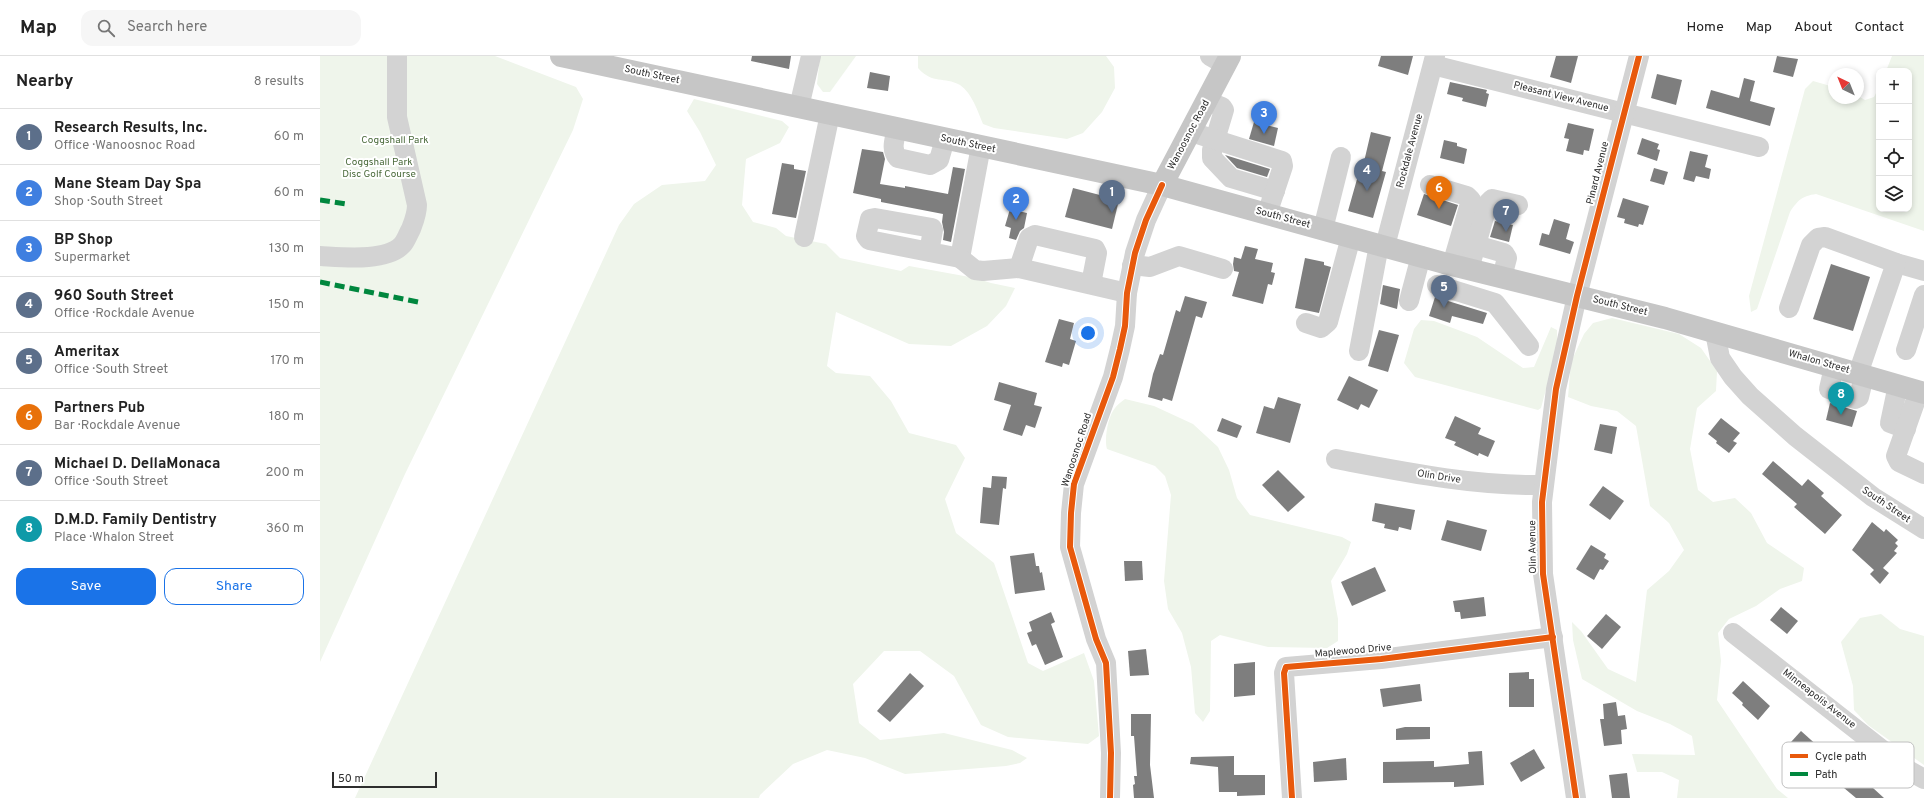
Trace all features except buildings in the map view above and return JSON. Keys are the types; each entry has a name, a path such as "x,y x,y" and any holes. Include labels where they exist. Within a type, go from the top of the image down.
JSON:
{"main road":[{"name":"South Street","path":"561,56 1162,185 1382,246 1715,332"},
{"name":"Wanoosnoc Road","path":"1162,185 1207,101 1222,59"},
{"name":"Whalon Street","path":"1715,332 1922,392"}],"street":[{"path":"320,256 357,257 392,252 401,246 407,239 416,217 417,205 396,117 397,56"},
{"path":"799,107 811,56"},
{"name":"Pinard Avenue","path":"1577,296 1639,56"},
{"name":"Pleasant View Avenue","path":"1434,61 1624,113 1759,147"},
{"name":"Rockdale Avenue","path":"1359,351 1382,246 1434,61"},
{"path":"1207,101 1222,107 1224,110 1215,139 1212,158 1228,176 1275,191"},
{"path":"804,237 830,114"},
{"path":"898,128 894,153 898,158 930,165 937,162 945,139"},
{"path":"1191,132 1281,160 1283,166 1267,214"},
{"path":"960,258 981,146"},
{"path":"1323,229 1341,157"},
{"name":"Wanoosnoc Road","path":"1110,798 1111,753 1106,663 1096,639 1070,547 1071,514 1074,484 1110,384 1120,349 1125,326 1127,293 1135,253 1146,220 1162,185"},
{"path":"1430,186 1467,196 1471,200 1461,267"},
{"path":"1461,267 1476,245 1490,200 1518,205"},
{"path":"1010,269 1029,238 1035,235 1095,250 1097,253 1091,284"},
{"path":"1306,323 1321,328 1328,322 1351,237"},
{"path":"1789,308 1811,245 1818,238 1824,237 1896,263 1924,271"},
{"path":"1476,245 1504,253 1507,258 1492,302"},
{"path":"928,252 960,258 975,270 1010,269 1091,284 1127,293"},
{"path":"1132,266 1150,267 1179,256 1223,269"},
{"path":"1409,301 1421,256"},
{"path":"1861,375 1896,263"},
{"path":"1437,285 1492,302 1498,306 1529,346"},
{"path":"1906,350 1924,295"},
{"name":"Olin Avenue","path":"1576,798 1543,574 1542,502 1556,389 1577,296"},
{"name":"South Street","path":"1715,332 1720,358 1733,377 1750,396 1795,436 1872,497 1924,529"},
{"path":"1898,385 1890,422 1906,429"},
{"path":"1922,392 1906,429 1897,459 1898,462 1924,474"},
{"name":"Olin Drive","path":"1336,459 1454,480 1513,485 1543,485"},
{"name":"Minneapolis Avenue","path":"1733,634 1872,742"},
{"name":"Maplewood Drive","path":"1292,798 1284,673 1286,668 1381,660 1553,637"},
{"name":"Minneapolis Avenue","path":"1914,773 1924,779"}],"green space":[{"path":"320,56 495,56 576,87 583,99 573,130 405,474 320,662"},
{"path":"820,56 856,56 830,92 823,92 817,84"},
{"path":"918,56 1106,56 1114,67 1115,88 1102,112 1083,133 1067,139 994,128 983,124 977,108 964,88 954,82 929,77 923,73 918,68"},
{"path":"1892,56 1924,56 1924,231 1816,194 1804,197 1795,204 1790,212 1757,309 1751,312 1749,296 1805,89 1813,81 1828,85 1828,104 1864,104 1864,99 1874,97 1876,93 1876,212 1912,212 1912,68 1887,68"},
{"path":"694,99 782,121 789,127 780,143 746,159 742,205 753,222 776,228 786,236 826,244 840,258 901,271 909,266 975,278 1015,288 1006,306 987,326 951,346 909,344 836,312 827,366 836,373 870,376 891,401 909,433 956,445 965,458 945,499 956,533 994,563 1028,663 1043,671 1084,653 1094,681 1099,736 1088,744 1008,737 981,725 954,676 920,651 884,651 853,684 859,723 880,740 944,733 1012,750 1027,758 1020,763 1006,766 905,774 865,758 827,750 793,764 760,795 759,798 355,798 619,225 634,204 662,185 705,181 716,165 700,132 687,111"},
{"path":"1612,318 1679,334 1701,348 1717,371 1716,391 1697,408 1690,449 1698,490 1713,502 1735,498 1751,513 1767,543 1804,568 1802,581 1780,589 1756,606 1729,619 1718,633 1721,661 1717,700 1777,789 1788,798 1677,798 1679,780 1662,772 1637,772 1632,754 1695,755 1692,736 1670,724 1637,711 1582,679 1573,640 1572,622 1581,631 1608,669 1636,682 1647,590 1669,571 1684,550 1669,523 1650,506 1636,426 1617,411 1591,406 1568,397 1571,362 1584,334 1593,323"},
{"path":"1421,320 1434,321 1477,337 1523,368 1534,367 1551,327 1557,330 1557,348 1541,408 1538,410 1415,377 1404,363 1414,329"},
{"path":"1125,399 1154,406 1193,424 1218,447 1229,470 1237,498 1250,515 1342,537 1351,542 1347,554 1331,581 1338,619 1338,641 1327,648 1268,647 1220,635 1211,641 1210,711 1203,722 1195,713 1191,667 1182,633 1168,609 1164,581 1171,495 1165,476 1155,466 1107,449 1106,445 1106,434 1110,416 1116,407"},
{"path":"1881,614 1900,629 1924,636 1924,765 1914,758 1914,742 1892,742 1868,725 1854,710 1853,686 1841,642 1860,618"}],"marked path":[{"path":"320,200 346,204"},
{"path":"320,282 418,302"}],"cycle path":[{"path":"1576,798 1543,574 1542,502 1556,389 1577,296 1639,56"},
{"path":"1110,798 1111,753 1106,663 1096,639 1070,547 1071,513 1074,484 1113,377 1120,349 1125,326 1127,293 1135,253 1146,220 1162,185"},
{"path":"1292,798 1284,673 1286,667 1381,659 1553,637"}],"place":[{"name":"BP Shop","path":"1264,134"},
{"name":"960 South Street","path":"1367,191"},
{"name":"Partners Pub","path":"1439,209"},
{"name":"Research Results, Inc.","path":"1112,213"},
{"name":"Mane Steam Day Spa","path":"1016,220"},
{"name":"Michael D. DellaMonaca","path":"1506,232"},
{"name":"Ameritax","path":"1444,308"},
{"name":"D.M.D. Family Dentistry","path":"1841,415"}],"park label":[{"name":"Coggshall Park","path":"395,140"},
{"name":"Coggshall Park Disc Golf Course","path":"379,168"}]}
